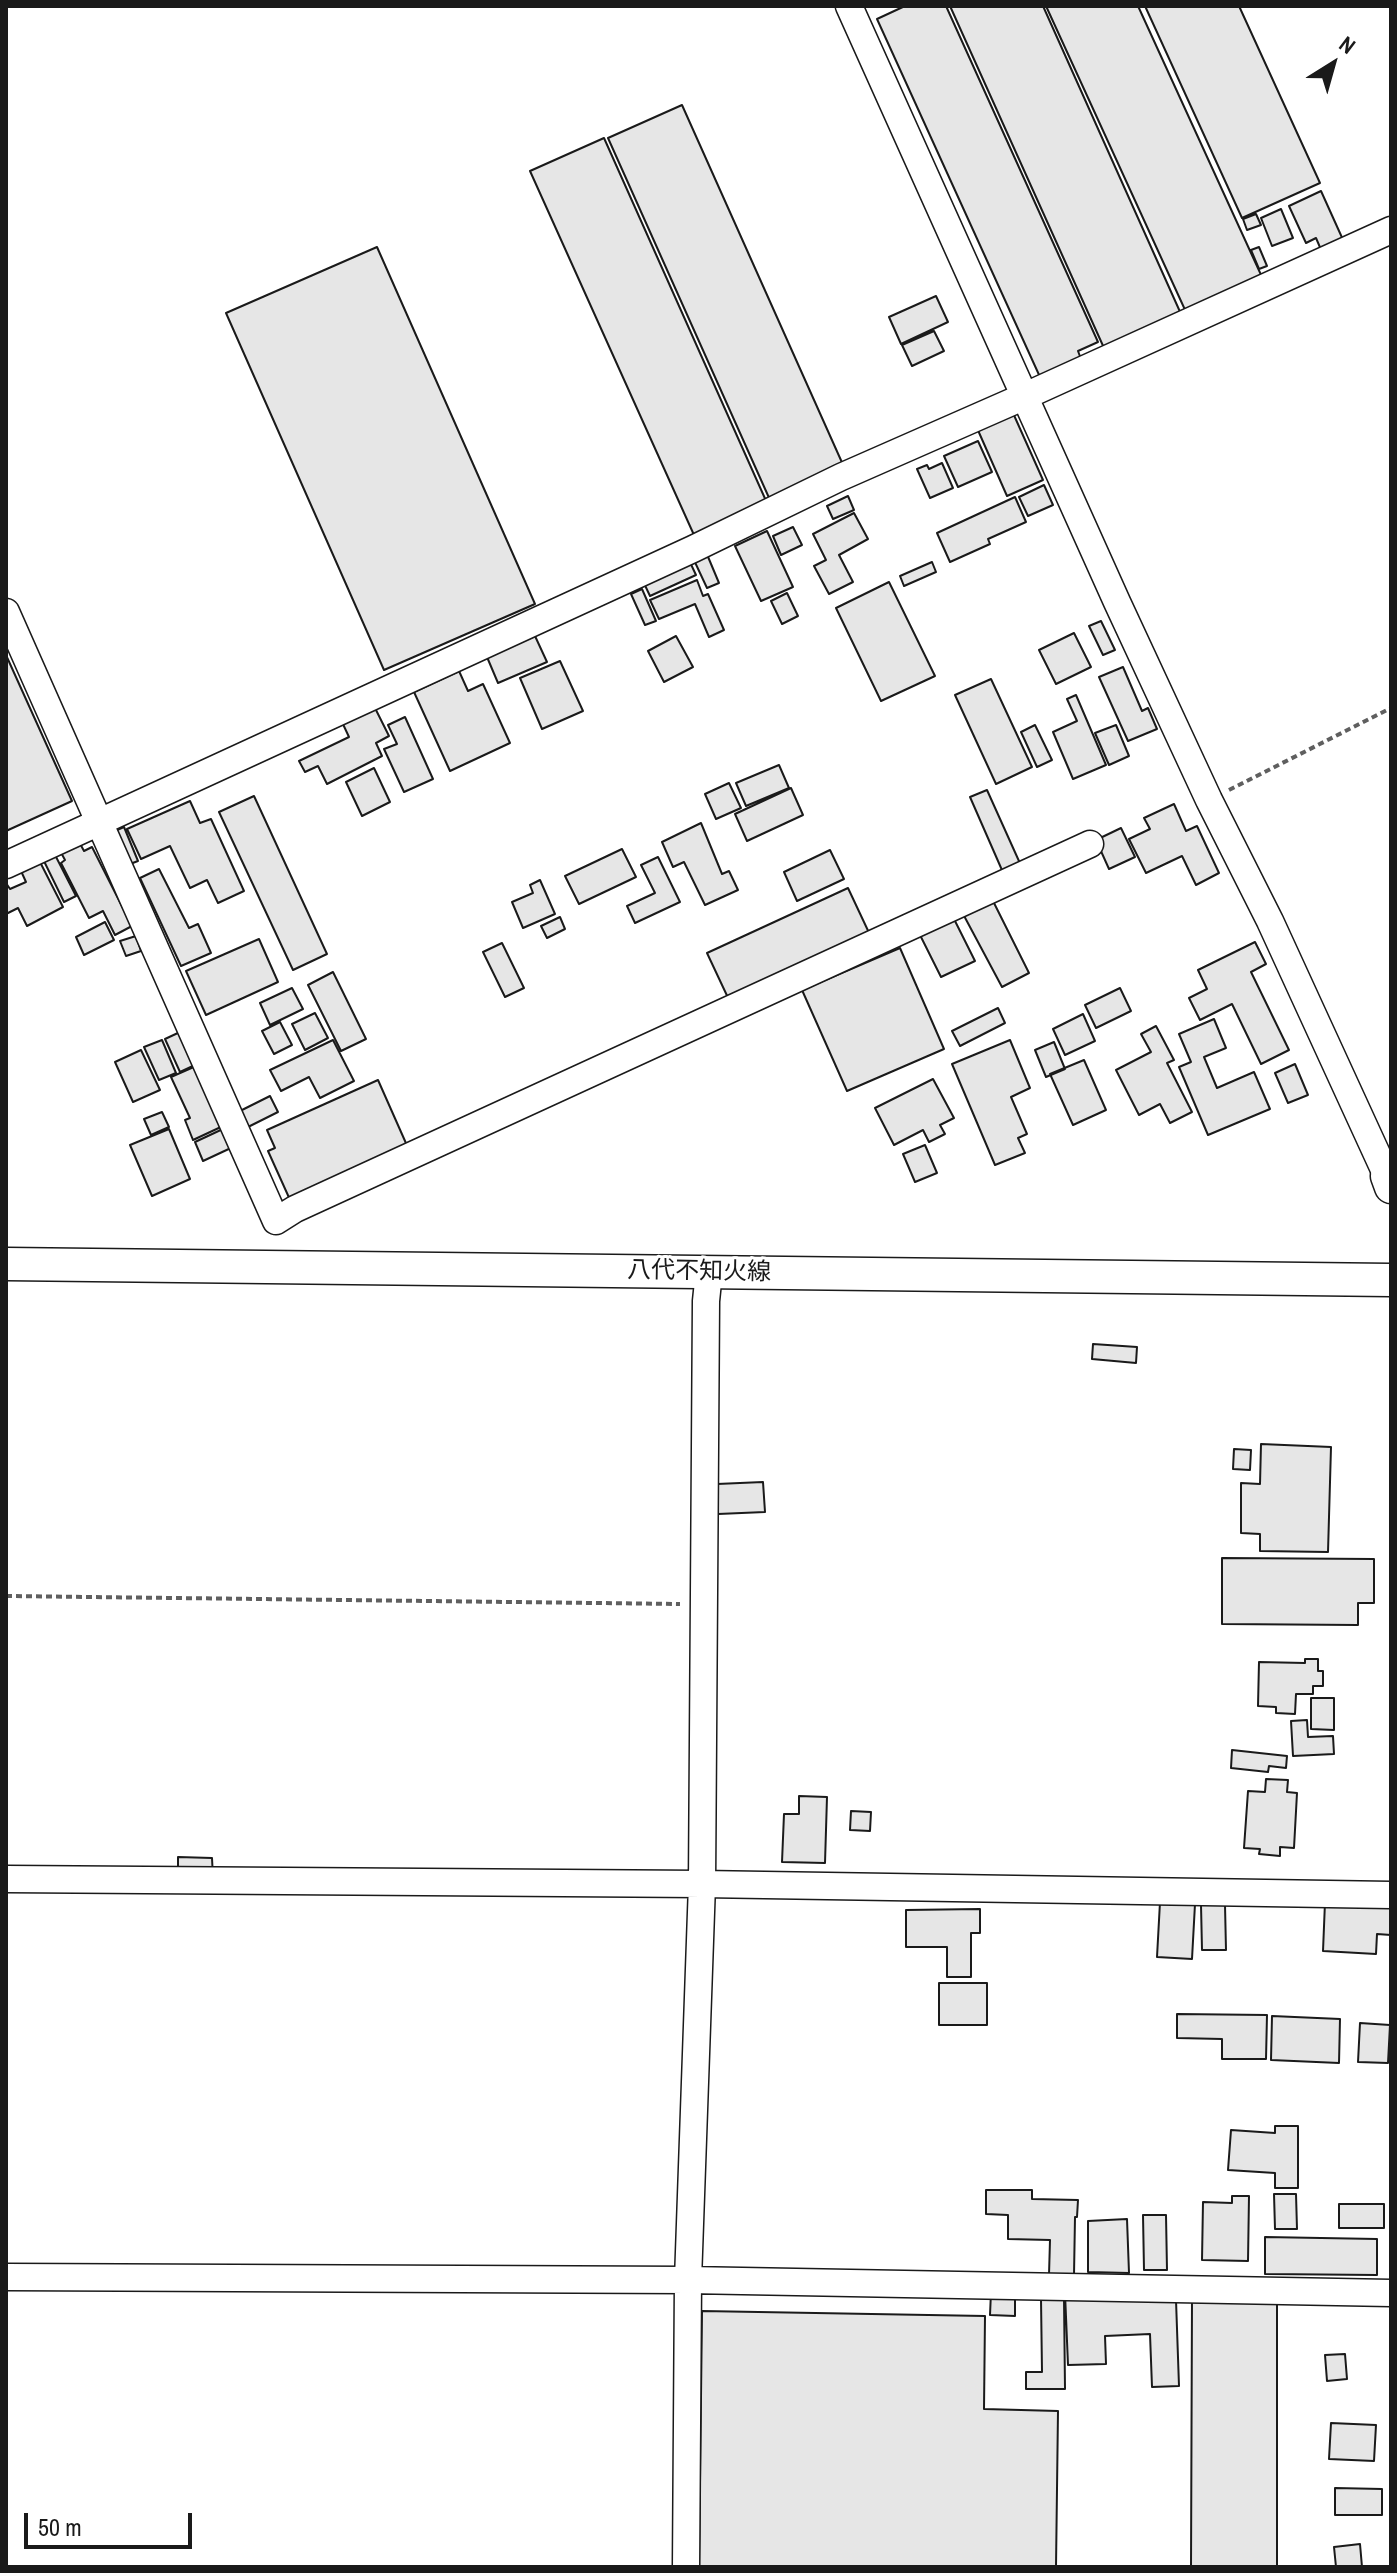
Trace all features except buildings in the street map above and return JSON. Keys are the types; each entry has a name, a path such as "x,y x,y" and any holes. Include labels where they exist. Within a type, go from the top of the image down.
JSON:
{"main road":[{"name":"八代不知火線","path":"6,1264 1391,1280"}],"street":[{"path":"849,6 1023,397 1209,800 1270,921 1390,1179"},
{"path":"6,865 679,556 841,477 1391,230"},
{"path":"6,612 276,1221 295,1209 1090,844"},
{"path":"686,2567 688,2280 702,1884 706,1301 709,1272"},
{"path":"6,1879 702,1884 1391,1895"},
{"path":"6,2277 688,2280 1391,2293"}],"path":[{"path":"1209,800 1391,708"},
{"path":"6,1596 704,1605"}]}
